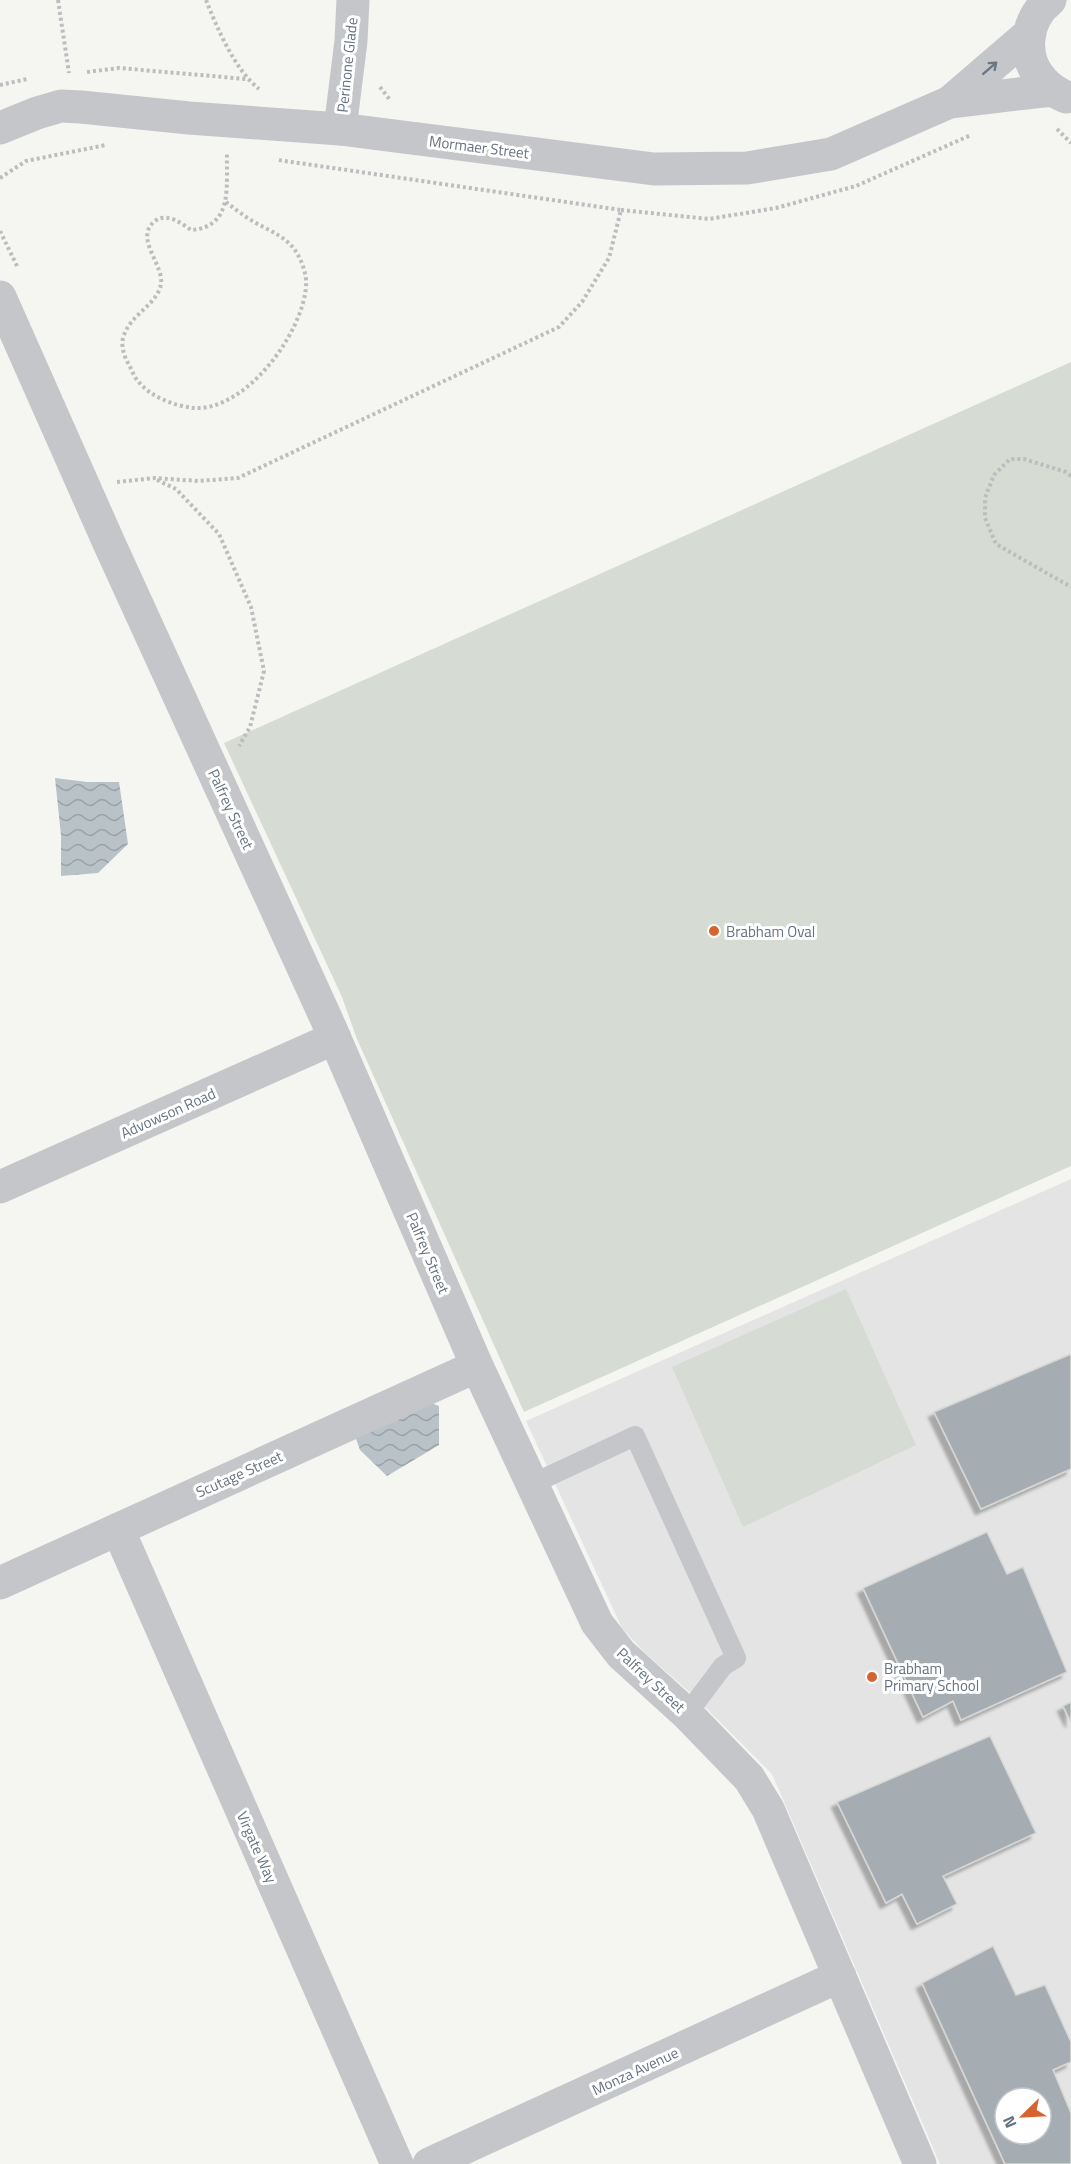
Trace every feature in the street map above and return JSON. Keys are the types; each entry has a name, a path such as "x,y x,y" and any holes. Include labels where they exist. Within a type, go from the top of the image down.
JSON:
{"street":[{"name":"Perinone Glade","path":"340,129 351,41 353,0"},
{"path":"1046,2 1034,18 1029,34 1029,50 1033,66 1041,80 1065,97"},
{"name":"Mormaer Street","path":"0,128 60,106 340,129 654,169 747,168 831,154 951,102 1029,34"},
{"name":"Mormaer Street","path":"951,102 1065,97"},
{"name":"Palfrey Street","path":"10,285 109,543 335,1038 477,1366 597,1623 621,1654 687,1714 749,1778 768,1809 920,2164"},
{"name":"Advowson Road","path":"0,1187 335,1038"},
{"name":"Scutage Street","path":"0,1583 477,1366"},
{"name":"Virgate Way","path":"118,1529 397,2164"},
{"name":"Monza Avenue","path":"429,2164 488,2152 840,1976"}],"lane":[{"path":"532,1484 634,1436 736,1658 723,1666 687,1714"}],"path":[{"path":"58,0 69,75 119,68 246,79"},
{"path":"206,0 246,79 261,91"},
{"path":"0,178 26,161 110,144"},
{"path":"226,202 286,240 297,253 304,268 306,285 299,316 285,343 267,367 241,391 209,407 194,408 175,404 148,391 136,380 123,348 123,336 132,320 156,297 161,286 162,276 146,239 147,233 155,221 163,217 174,219 191,230 212,226 220,217 226,202 227,153 238,155"},
{"path":"117,483 154,478 198,481 238,478 559,327 582,302 609,258 621,210 271,159"},
{"path":"0,231 10,285"},
{"path":"1071,476 1066,472 1024,459 1010,459 994,476 985,498 985,518 996,544 1071,586"},
{"path":"113,472 118,491"},
{"path":"154,478 176,489 219,534 251,608 264,671 249,727 236,751"}],"shaded area":[{"name":"Brabham Oval","path":"1071,362 1071,1166 524,1412 357,1039 342,997 224,743"},
{"name":"Brabham Primary School","path":"1071,1179 1071,2164 940,2164 772,1774 693,1695 645,1653 622,1628 526,1421"},
{"path":"846,1289 916,1445 743,1527 672,1367"}],"water":[{"path":"55,778 87,782 119,782 128,844 98,873 61,876 61,835"},
{"path":"399,1391 439,1406 439,1445 387,1476 360,1450 349,1419"}],"building":[{"path":"1071,1354 1071,1469 981,1509 934,1412"},
{"path":"987,1532 1007,1574 1023,1567 1067,1672 961,1720 953,1701 923,1717 863,1588"},
{"path":"1071,1702 1071,1722 1063,1706"},
{"path":"990,1736 1036,1833 943,1876 957,1904 917,1924 902,1894 886,1903 837,1802"},
{"path":"993,1946 1016,1995 1045,1985 1071,2042 1071,2062 1053,2070 1071,2113 1071,2164 1005,2164 997,2146 1053,2146 1053,2086 993,2086 993,2138 922,1983"}],"place":[{"name":"Brabham Oval","path":"714,931"},
{"name":"Brabham Primary School","path":"872,1677"}]}
